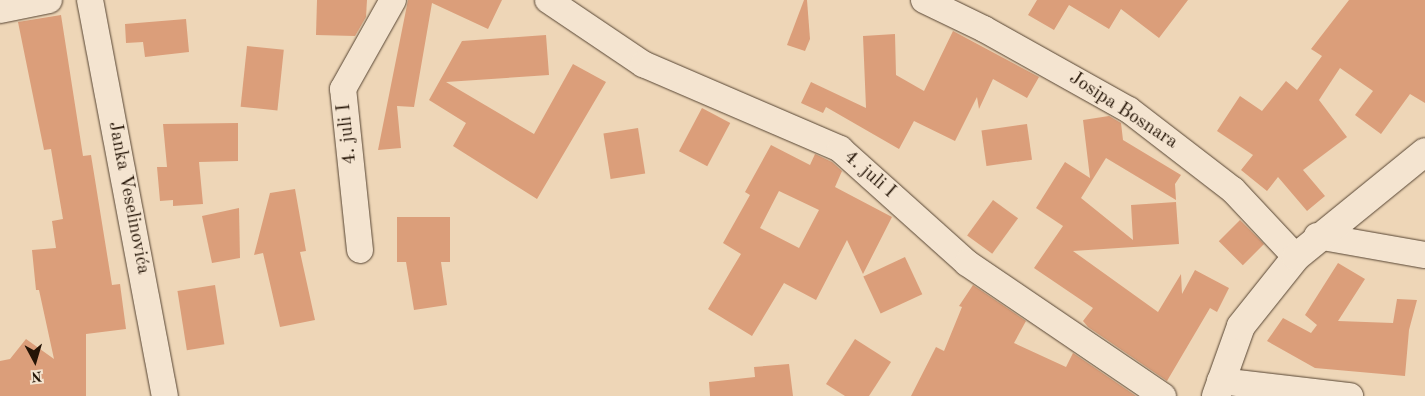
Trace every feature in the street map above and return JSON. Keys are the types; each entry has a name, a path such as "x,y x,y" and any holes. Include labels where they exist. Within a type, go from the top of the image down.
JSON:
{"street":[{"path":"0,10 48,0"},
{"name":"Janka Veselinovića","path":"90,0 165,396"},
{"name":"4. juli I","path":"360,250 343,89 393,0"},
{"name":"4. juli I","path":"548,0 643,64 840,149 967,263 1163,396"},
{"name":"Josipa Bosnara","path":"924,0 984,29 1129,110 1233,190 1296,257"},
{"path":"1350,396 1218,388 1241,326 1296,257 1317,236 1425,152"},
{"path":"1317,236 1425,255"}],"building":[{"path":"317,0 367,0 366,17 355,36 316,35"},
{"path":"408,0 502,0 488,29 432,3 414,107 397,106 401,148 378,150"},
{"path":"804,0 807,0 810,39 805,51 787,45"},
{"path":"1037,0 1188,0 1159,38 1121,9 1109,29 1069,5 1054,30 1028,15"},
{"path":"1349,0 1425,0 1425,103 1410,94 1381,134 1355,115 1373,91 1340,68 1319,100 1347,137 1303,170 1325,196 1307,211 1278,177 1267,191 1241,170 1253,155 1217,131 1240,96 1262,111 1286,81 1297,90 1322,56 1311,49"},
{"path":"61,15 83,156 91,155 112,285 120,284 126,329 86,334 86,396 0,396 0,361 10,359 26,339 54,359 39,290 36,290 32,250 56,248 52,221 63,219 51,149 44,150 18,22"},
{"path":"186,19 189,52 145,57 143,42 126,43 125,24"},
{"path":"953,31 1039,77 1027,98 993,79 979,109 977,97 955,141 914,121 899,149 826,107 823,113 801,103 811,82 866,108 863,36 895,34 896,75 924,91"},
{"path":"546,35 549,75 446,82 534,134 573,64 606,82 537,199 453,146 466,123 429,100 462,41"},
{"path":"247,46 284,50 277,111 241,107"},
{"path":"702,108 730,123 707,166 679,151"},
{"path":"1109,116 1121,123 1123,140 1181,175 1175,184 1176,200 1106,158 1081,198 1133,240 1131,205 1176,202 1179,244 1073,251 1158,312 1181,274 1182,294 1195,270 1229,288 1217,312 1210,308 1167,381 1088,327 1083,321 1093,308 1034,268 1063,226 1036,208 1065,162 1090,178 1083,120"},
{"path":"238,123 238,161 199,162 203,204 173,206 173,200 160,201 157,167 167,167 163,124"},
{"path":"1027,124 1032,160 986,166 981,130"},
{"path":"638,128 645,173 611,179 603,133"},
{"path":"771,145 810,165 815,154 832,162 842,171 835,187 892,217 863,274 847,240 816,300 784,283 752,336 708,309 741,254 723,243 750,195 745,192","holes":["779,191 819,210 799,248 760,228"]},
{"path":"295,189 306,251 300,252 315,320 280,327 263,253 254,255 270,193"},
{"path":"993,200 1018,218 992,254 967,236"},
{"path":"239,208 240,258 212,263 202,216"},
{"path":"397,217 450,217 450,262 441,262 447,305 414,310 406,262 397,262"},
{"path":"1240,220 1264,244 1243,265 1219,241"},
{"path":"905,257 922,294 881,314 863,276"},
{"path":"1338,263 1365,279 1338,321 1393,323 1397,299 1417,300 1409,330 1405,376 1315,368 1267,341 1283,318 1311,333 1317,325 1305,315"},
{"path":"215,285 224,344 187,350 177,291"},
{"path":"973,285 1026,321 1014,343 1066,367 1073,353 1136,396 911,396 936,347 944,351 962,307 959,306"},
{"path":"855,339 891,362 869,396 845,396 826,384"},
{"path":"789,364 793,396 710,396 709,382 755,377 754,367"}]}
